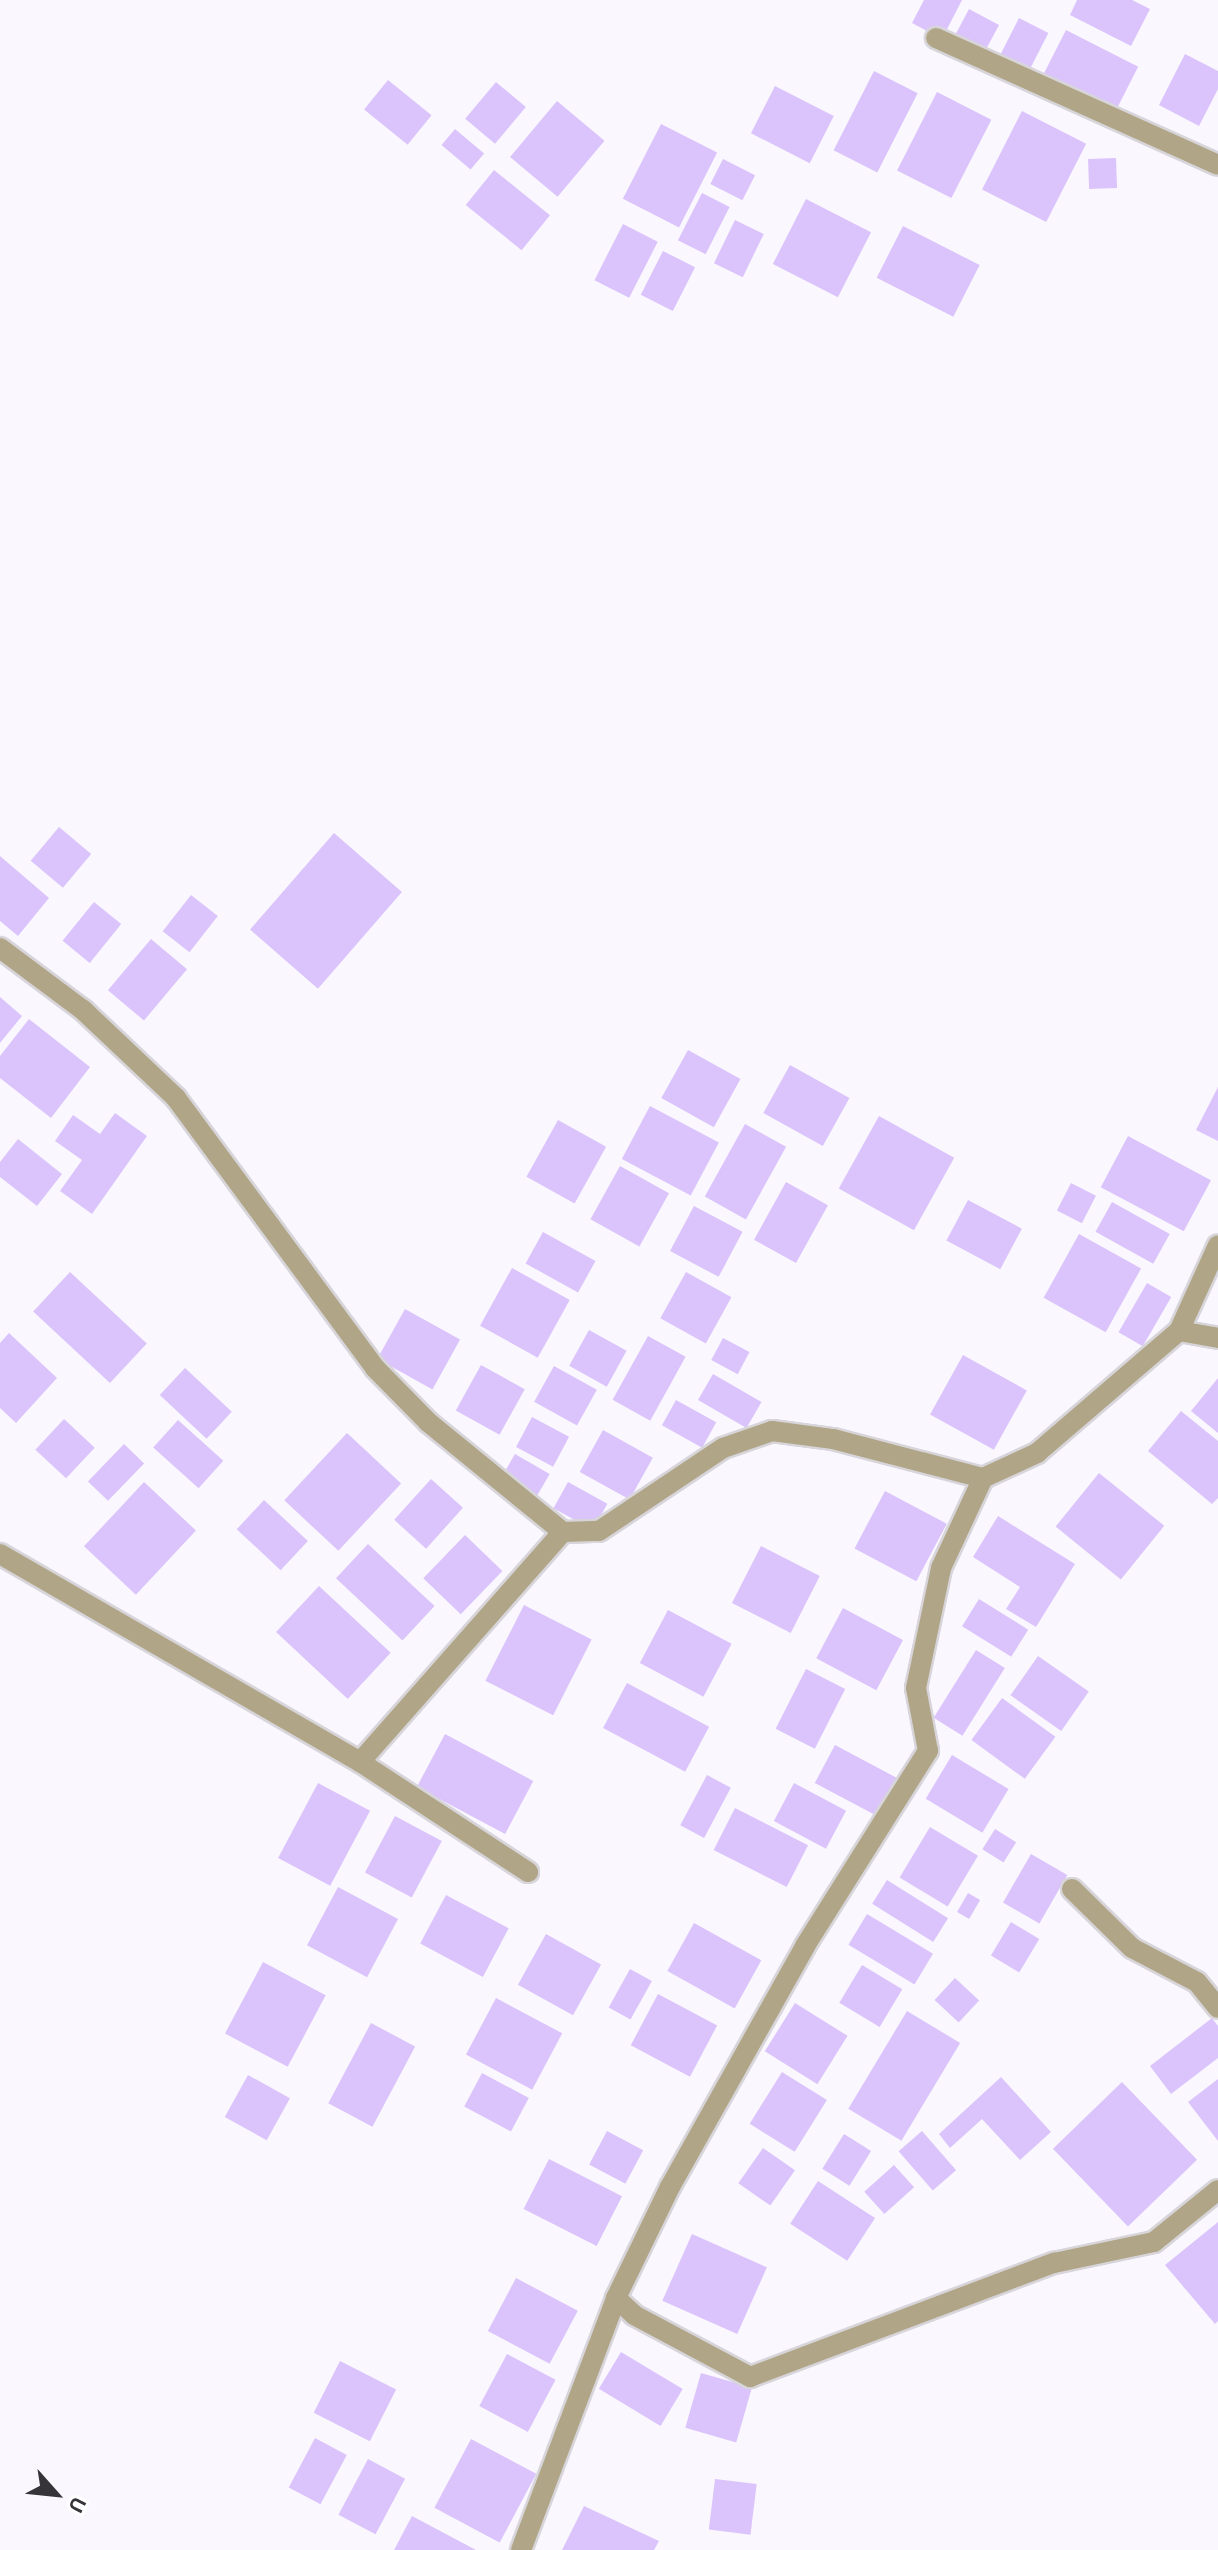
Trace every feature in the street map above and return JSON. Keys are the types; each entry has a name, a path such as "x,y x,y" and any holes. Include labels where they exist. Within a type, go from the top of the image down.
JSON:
{"street":[{"path":"936,38 1218,165"},
{"path":"0,948 83,1010 176,1098 375,1368 451,1443 563,1532 599,1531 723,1448 772,1431 833,1439 983,1478 1037,1453 1179,1331 1218,1245"},
{"path":"1179,1331 1218,1338"},
{"path":"521,2550 616,2298 670,2187 805,1946 928,1751 916,1688 941,1568 983,1478"},
{"path":"360,1762 563,1532"},
{"path":"0,1554 360,1762 528,1872"},
{"path":"1072,1889 1132,1948 1197,1982 1218,2008"},
{"path":"616,2298 634,2315 750,2377 1054,2263 1154,2242 1218,2190"}],"building":[{"path":"924,0 962,0 942,39 912,23"},
{"path":"1077,0 1132,0 1150,9 1131,46 1070,15"},
{"path":"969,9 999,25 984,54 954,38"},
{"path":"1019,18 1048,33 1030,69 1001,54"},
{"path":"1066,30 1138,67 1115,112 1043,75"},
{"path":"1185,54 1218,71 1218,89 1199,126 1159,105"},
{"path":"874,71 918,93 877,173 834,150"},
{"path":"388,80 432,115 408,145 364,110"},
{"path":"496,82 526,107 495,144 465,119"},
{"path":"775,86 834,116 810,163 751,133"},
{"path":"937,92 991,120 951,198 897,170"},
{"path":"557,101 604,141 558,197 510,157"},
{"path":"1022,111 1086,144 1046,222 982,189"},
{"path":"661,124 717,153 679,227 623,199"},
{"path":"455,129 484,153 471,170 442,145"},
{"path":"1116,158 1117,188 1089,189 1088,159"},
{"path":"723,159 755,175 742,200 710,184"},
{"path":"494,170 550,215 522,250 466,205"},
{"path":"702,193 730,207 706,254 678,240"},
{"path":"806,199 871,232 838,297 773,264"},
{"path":"735,220 764,234 743,277 714,263"},
{"path":"623,224 658,242 629,298 594,280"},
{"path":"903,226 980,265 953,317 877,278"},
{"path":"663,251 695,267 673,311 641,295"},
{"path":"59,827 91,854 63,888 31,861"},
{"path":"334,833 402,892 318,989 250,930"},
{"path":"0,856 49,898 18,936 0,921"},
{"path":"191,895 218,916 189,952 163,931"},
{"path":"94,902 121,924 90,963 63,941"},
{"path":"151,939 187,969 144,1021 108,990"},
{"path":"0,997 22,1016 0,1043"},
{"path":"29,1019 90,1067 51,1118 0,1078 0,1056"},
{"path":"688,1050 740,1079 714,1127 661,1098"},
{"path":"790,1065 849,1098 823,1146 763,1113"},
{"path":"1218,1087 1218,1141 1196,1130"},
{"path":"650,1106 719,1143 691,1196 622,1159"},
{"path":"115,1113 147,1136 92,1214 60,1191 82,1160 55,1141 73,1115 100,1134"},
{"path":"879,1116 954,1158 914,1230 839,1189"},
{"path":"558,1120 606,1147 575,1204 526,1177"},
{"path":"745,1124 786,1147 746,1219 705,1197"},
{"path":"1128,1136 1211,1180 1184,1231 1101,1187"},
{"path":"18,1139 62,1174 37,1206 0,1177 0,1162"},
{"path":"620,1166 669,1193 639,1247 590,1219"},
{"path":"786,1182 828,1205 796,1263 754,1240"},
{"path":"1071,1183 1096,1196 1082,1223 1057,1211"},
{"path":"968,1200 1022,1229 1000,1269 946,1241"},
{"path":"1112,1202 1170,1234 1153,1264 1096,1232"},
{"path":"694,1206 743,1232 719,1277 670,1251"},
{"path":"543,1232 595,1261 578,1293 526,1263"},
{"path":"1079,1234 1141,1268 1106,1332 1044,1298"},
{"path":"512,1268 570,1300 538,1358 480,1326"},
{"path":"70,1272 147,1344 110,1383 33,1311"},
{"path":"686,1272 731,1297 706,1344 660,1318"},
{"path":"1147,1283 1171,1297 1143,1346 1118,1332"},
{"path":"405,1309 460,1340 432,1389 377,1359"},
{"path":"589,1330 627,1351 607,1387 569,1366"},
{"path":"9,1333 57,1378 16,1423 0,1408 0,1343"},
{"path":"648,1336 686,1357 650,1421 613,1400"},
{"path":"723,1338 749,1352 738,1374 711,1360"},
{"path":"963,1355 1027,1390 994,1450 930,1414"},
{"path":"481,1365 525,1389 500,1435 456,1410"},
{"path":"554,1366 597,1390 577,1426 534,1402"},
{"path":"185,1368 232,1412 207,1439 160,1395"},
{"path":"713,1374 761,1402 746,1428 698,1400"},
{"path":"1218,1378 1218,1433 1191,1411"},
{"path":"676,1400 716,1422 702,1448 662,1425"},
{"path":"1181,1411 1218,1441 1218,1498 1212,1504 1148,1451"},
{"path":"532,1417 569,1437 553,1467 516,1447"},
{"path":"64,1419 95,1448 66,1478 35,1450"},
{"path":"178,1420 223,1461 199,1488 153,1447"},
{"path":"603,1430 653,1458 630,1500 580,1472"},
{"path":"347,1433 401,1483 338,1551 284,1500"},
{"path":"124,1444 144,1463 108,1501 88,1481"},
{"path":"515,1454 550,1474 537,1497 502,1477"},
{"path":"1099,1473 1164,1526 1121,1579 1056,1527"},
{"path":"431,1479 463,1508 426,1549 394,1520"},
{"path":"144,1482 196,1530 136,1595 84,1546"},
{"path":"568,1482 607,1504 593,1530 553,1508"},
{"path":"885,1491 947,1524 916,1581 854,1548"},
{"path":"264,1500 308,1541 281,1570 237,1529"},
{"path":"998,1516 1075,1564 1036,1627 1006,1609 1020,1587 973,1557"},
{"path":"465,1535 502,1571 461,1614 423,1578"},
{"path":"368,1544 435,1606 402,1640 336,1578"},
{"path":"761,1546 820,1576 791,1633 732,1603"},
{"path":"319,1586 391,1653 348,1699 276,1632"},
{"path":"979,1599 1028,1630 1011,1657 962,1626"},
{"path":"524,1605 592,1640 553,1715 485,1681"},
{"path":"843,1608 903,1640 876,1690 816,1658"},
{"path":"668,1610 732,1644 703,1697 640,1663"},
{"path":"976,1650 1005,1668 962,1736 934,1718"},
{"path":"1038,1656 1089,1692 1061,1731 1010,1695"},
{"path":"806,1669 845,1689 815,1749 776,1729"},
{"path":"627,1683 709,1727 685,1772 603,1728"},
{"path":"1002,1698 1055,1737 1025,1779 971,1740"},
{"path":"445,1734 533,1781 505,1834 417,1787"},
{"path":"835,1745 904,1782 884,1820 815,1783"},
{"path":"952,1755 1009,1789 982,1833 926,1799"},
{"path":"707,1775 731,1788 704,1838 680,1825"},
{"path":"318,1783 370,1811 330,1886 278,1858"},
{"path":"794,1783 846,1811 826,1849 774,1821"},
{"path":"735,1808 808,1845 787,1887 714,1850"},
{"path":"395,1816 442,1841 412,1897 365,1873"},
{"path":"930,1827 978,1856 948,1906 900,1878"},
{"path":"995,1829 1016,1842 1003,1863 982,1849"},
{"path":"1031,1854 1067,1875 1039,1923 1003,1902"},
{"path":"887,1880 948,1918 933,1942 872,1904"},
{"path":"338,1887 398,1919 367,1977 307,1945"},
{"path":"968,1893 980,1900 969,1919 957,1912"},
{"path":"446,1895 509,1928 483,1977 420,1944"},
{"path":"867,1914 933,1954 914,1985 848,1945"},
{"path":"1011,1922 1039,1939 1019,1972 991,1955"},
{"path":"694,1923 761,1960 735,2008 667,1971"},
{"path":"546,1934 601,1965 573,2015 518,1985"},
{"path":"263,1962 326,1995 288,2067 225,2034"},
{"path":"862,1965 902,1989 880,2027 839,2003"},
{"path":"630,1969 652,1981 631,2020 609,2007"},
{"path":"955,1978 979,2001 959,2022 935,2000"},
{"path":"658,1994 717,2025 690,2077 631,2045"},
{"path":"496,1998 562,2033 532,2090 466,2055"},
{"path":"795,2003 848,2036 817,2084 765,2051"},
{"path":"907,2011 960,2043 901,2141 848,2109"},
{"path":"1212,2018 1218,2026 1218,2058 1171,2094 1150,2066"},
{"path":"371,2023 415,2046 372,2127 328,2103"},
{"path":"782,2072 827,2100 795,2152 750,2124"},
{"path":"482,2073 529,2098 511,2131 464,2107"},
{"path":"248,2075 290,2098 267,2140 225,2117"},
{"path":"1001,2077 1051,2132 1020,2160 982,2119 950,2148 939,2134"},
{"path":"1218,2079 1218,2141 1188,2102"},
{"path":"1122,2082 1197,2160 1128,2226 1053,2149"},
{"path":"607,2131 643,2150 625,2184 589,2165"},
{"path":"922,2131 956,2170 933,2191 899,2151"},
{"path":"844,2134 871,2151 849,2186 822,2169"},
{"path":"763,2148 795,2170 770,2206 738,2183"},
{"path":"549,2159 622,2196 597,2246 524,2209"},
{"path":"894,2165 914,2187 884,2214 864,2192"},
{"path":"818,2181 875,2218 847,2261 790,2224"},
{"path":"1218,2222 1218,2321 1215,2324 1165,2265"},
{"path":"692,2234 767,2267 737,2334 662,2301"},
{"path":"516,2278 578,2311 550,2364 488,2331"},
{"path":"621,2352 683,2389 661,2426 599,2389"},
{"path":"507,2354 556,2380 528,2432 479,2406"},
{"path":"340,2361 396,2390 370,2441 314,2413"},
{"path":"701,2373 752,2388 736,2442 685,2428"},
{"path":"315,2438 347,2455 320,2504 289,2487"},
{"path":"471,2439 536,2474 500,2543 434,2508"},
{"path":"368,2459 405,2479 376,2534 338,2515"},
{"path":"715,2479 757,2484 750,2535 709,2530"},
{"path":"584,2506 659,2541 654,2550 562,2550"},
{"path":"412,2516 476,2550 394,2550"}]}
